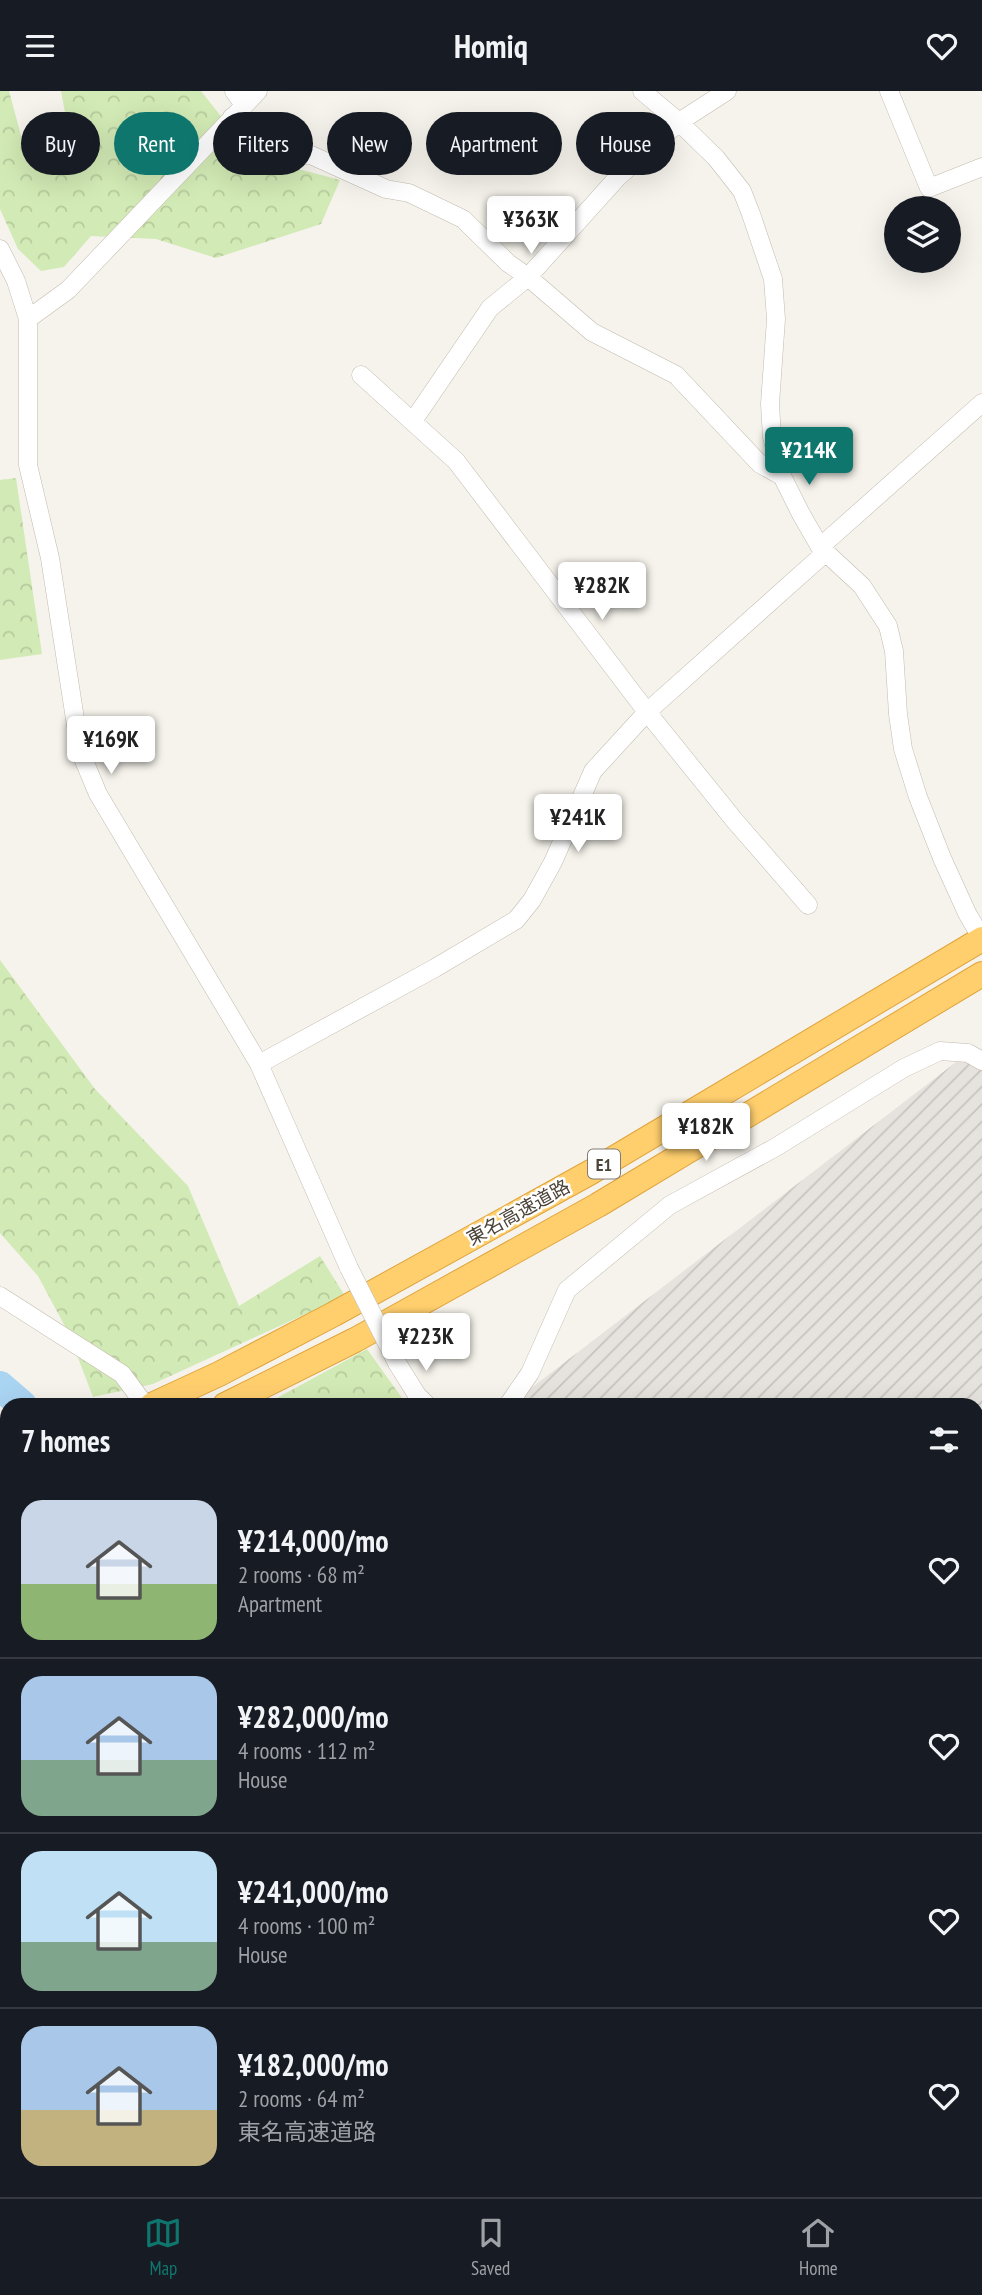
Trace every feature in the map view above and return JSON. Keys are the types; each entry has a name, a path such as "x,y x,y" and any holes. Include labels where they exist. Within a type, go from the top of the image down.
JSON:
{"highway":[{"name":"東名高速道路","path":"167,1398 334,1314 591,1172 982,939"},
{"name":"東名高速道路","path":"239,1398 355,1340 598,1205 982,974"}],"street":[{"path":"28,319 68,290 178,175 237,105 258,91"},
{"path":"642,91 716,158 742,191 764,246 773,279 776,319 770,379 772,437 782,476 801,515 823,550 862,586 888,626 894,651 903,749 928,822 967,913 982,939"},
{"path":"412,421 491,308 528,277 618,177 679,122 727,91"},
{"path":"889,91 929,188 982,167"},
{"path":"237,105 260,150 274,154 311,155 386,189 409,193 463,219 508,263 592,332 676,375 760,464 782,476"},
{"path":"0,249 16,281 28,319 28,465 50,558 80,751 98,794 259,1063 349,1268 397,1363 420,1398"},
{"path":"360,375 456,461 647,712 735,821 808,905"},
{"path":"259,1063 435,968 516,920 553,862 593,771 647,712 982,403"},
{"path":"513,1398 530,1373 568,1290 670,1205 776,1147 904,1068 940,1051 968,1053 982,1061"},
{"path":"0,1296 122,1374 140,1398"}],"shaded area":[{"path":"968,1053 982,1069 982,1398 518,1398"}],"green space":[{"path":"0,91 9,91 21,136 21,175 100,175 100,112 65,112 61,91 201,91 218,112 213,112 213,175 313,175 313,173 340,180 321,224 216,258 156,239 91,236 64,267 41,271 18,249 0,209"},
{"path":"16,478 42,654 0,660 0,480"},
{"path":"0,960 95,1089 188,1186 239,1306 320,1256 345,1296 153,1384 93,1397 69,1334 38,1276 0,1233"},
{"path":"367,1349 402,1398 277,1398"}],"waterway":[{"path":"0,1386 14,1398"}]}
